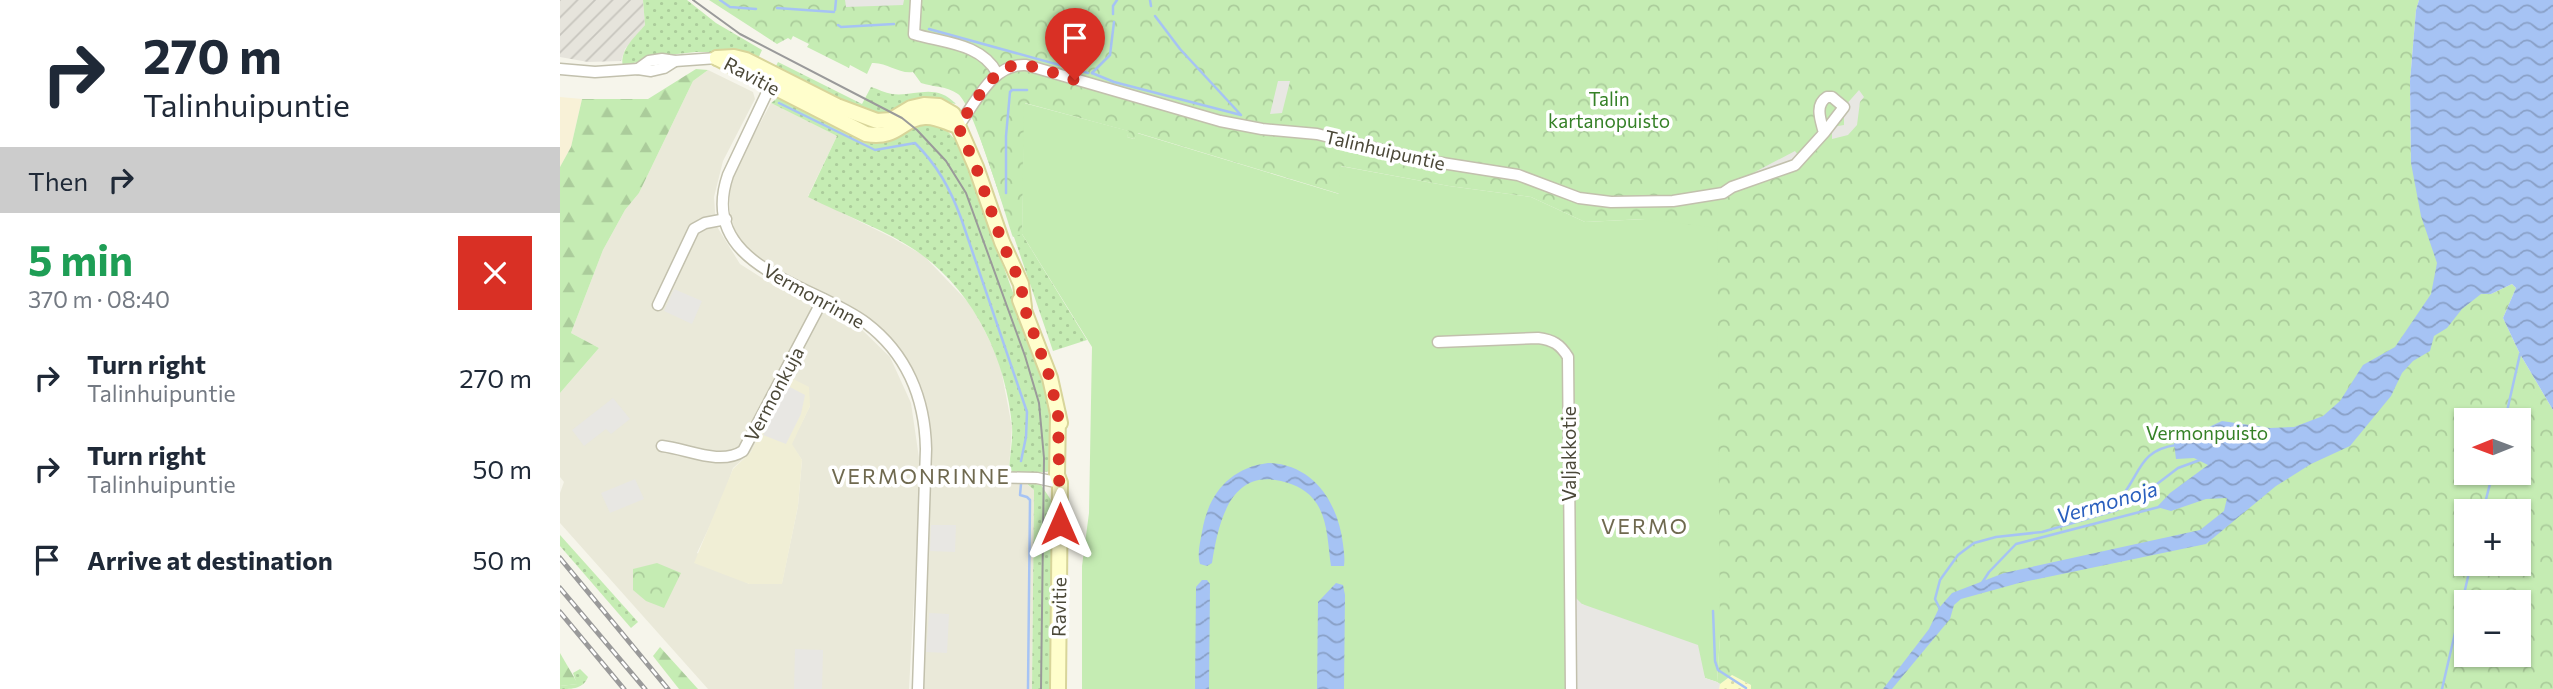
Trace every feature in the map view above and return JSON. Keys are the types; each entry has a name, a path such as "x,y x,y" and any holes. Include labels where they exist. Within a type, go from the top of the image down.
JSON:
{"street":[{"path":"916,0 914,34 974,50 988,60 997,73 958,126"},
{"name":"Ravitie","path":"717,58 736,57 773,81 867,119 884,121 911,108 931,105 946,108 953,114 976,167 1002,242 1007,268 1050,378 1058,415 1058,689"},
{"path":"560,69 595,72 657,70 675,61 717,58"},
{"name":"Talinhuipuntie","path":"997,73 1010,66 1026,65 1220,121 1317,134 1423,160 1518,175 1594,201 1673,201 1723,193 1732,187 1795,165 1824,133"},
{"name":"Vermonrinne","path":"773,81 726,181 726,219 738,246 751,260 865,322 880,335 905,366 918,393 924,418 925,476 918,689"},
{"path":"658,305 694,229 705,223 726,219"},
{"name":"Vermonkuja","path":"662,446 724,458 736,456 743,451 823,299"},
{"name":"Valjakkotie","path":"1438,342 1538,338 1560,345 1568,357 1572,689"},
{"path":"925,476 1037,478 1060,483"}],"shaded area":[{"path":"560,0 643,0 645,25 625,49 621,61 588,62 560,57"},
{"path":"845,0 904,0 903,5 846,7"},
{"path":"708,70 753,92 755,99 723,161 714,197 716,225 740,264 778,288 856,324 890,357 911,403 920,487 909,689 708,689 560,523 560,493 564,482 560,477 560,393 599,348 571,333 603,250 625,210 639,193 693,81","holes":["789,377 810,406 791,444 802,460 798,506 782,583 749,584 697,553 723,498 733,468 751,452"]},
{"path":"1278,81 1290,81 1282,113 1270,114"},
{"path":"1859,90 1864,97 1860,102 1857,125 1848,135 1832,139 1832,127 1844,125 1844,107"},
{"path":"560,97 582,99 571,147 560,167"},
{"path":"771,103 837,136 808,196 923,255 968,302 999,359 1012,427 1009,469 1034,490 1032,689 923,689 931,471 929,422 919,384 889,338 869,320 772,270 751,254 731,232 731,182"},
{"path":"1795,151 1801,159 1755,179 1753,173"},
{"path":"674,289 702,301 692,324 664,311"},
{"path":"789,377 809,387 810,406 792,444 802,460 798,506 782,584 749,584 694,563 733,469 751,452"},
{"path":"788,386 805,395 801,414 786,444 763,435"},
{"path":"613,398 630,419 611,434 606,429 584,446 572,430"},
{"path":"635,479 644,499 610,513 601,493"},
{"path":"931,525 956,525 955,552 930,551"},
{"path":"1573,595 1582,604 1698,645 1705,678 1720,684 1719,689 1572,689"},
{"path":"929,613 949,614 947,653 926,652"},
{"path":"795,649 823,650 822,689 794,689"}],"green space":[{"path":"643,0 687,0 716,23 762,50 757,61 725,52 696,52 658,56 623,66 623,54 645,25"},
{"path":"709,0 2419,0 2410,81 2411,163 2491,294 2512,284 2516,288 2503,318 2520,354 2553,410 2553,689 1751,689 1751,685 1732,675 1720,684 1717,682 1720,638 1645,219 1585,222 1531,197 1449,186 1341,166 1340,194 1138,133 1134,139 1127,137 1128,131 1025,103 1022,234 1013,237 980,138 958,94 921,83 913,72 883,64 872,63 867,74 807,47 809,44 793,36 791,40 788,38 777,44"},
{"path":"778,62 862,104 871,87 892,94 933,92 948,97 956,104 939,101 895,110 888,114 864,114 774,70"},
{"path":"696,69 708,70 693,81 639,193 625,210 603,250 571,333 599,348 560,393 560,167 571,147 582,99 648,99"},
{"path":"779,97 854,132 921,122 942,125 959,144 1044,378 1052,412 1052,471 1017,475 1009,469 1012,426 1003,377 985,331 958,289 941,271 910,247 808,197 837,136 771,103"},
{"path":"1024,103 1129,131 1127,137 1134,139 1137,133 1339,194 1340,166 1449,186 1531,197 1585,222 1645,219 1717,228 1720,638 1717,682 1705,678 1702,670 1582,604 1565,603 1565,689 1082,689 1082,566 1089,513 1092,347 1022,234"},
{"path":"973,117 1022,234 1087,340 1053,351"},
{"path":"1025,482 1041,485 1051,500 1053,689 1032,689 1034,490"},
{"path":"560,535 638,622 631,628 560,546"},
{"path":"657,563 681,573 664,608 646,601 633,590 633,569"},
{"path":"660,647 698,689 679,689 653,656"},
{"path":"560,653 578,684 560,686"},
{"path":"580,669 588,677 583,684 560,689 560,686 577,684 573,673"}],"sand":[{"path":"1732,675 1752,686 1751,689 1719,689 1720,684"}],"water":[{"path":"2419,0 2553,0 2553,410 2520,354 2503,318 2516,288 2512,284 2491,294 2481,294 2462,309 2447,328 2434,336 2430,351 2413,361 2402,373 2391,396 2350,446 2311,464 2276,486 2206,544 2019,583 1961,599 1954,605 1950,619 1892,689 1883,689 1929,629 1939,608 1952,593 2004,573 2200,530 2224,511 2227,498 2206,499 2171,511 2157,507 2170,493 2208,465 2194,458 2176,459 2174,443 2222,421 2270,428 2294,427 2323,416 2340,401 2363,365 2395,347 2431,294 2437,263 2421,216 2411,163 2410,81"},
{"path":"1268,463 1298,470 1321,488 1336,514 1344,566 1331,566 1323,518 1310,495 1281,481 1263,480 1249,483 1229,503 1218,532 1212,563 1207,566 1200,564 1199,548 1205,519 1215,495 1232,477 1254,466"},
{"path":"1202,580 1207,580 1210,584 1209,689 1195,689 1196,587"},
{"path":"1336,583 1343,585 1345,595 1344,689 1317,689 1318,602"}],"waterway":[{"path":"720,0 730,7 756,9"},
{"path":"835,10 836,0"},
{"path":"1113,14 1113,6 1117,0"},
{"path":"1150,0 1151,6"},
{"path":"777,8 834,12"},
{"path":"1092,73 1114,82 1241,115 1180,49 1155,16"},
{"path":"1092,73 1110,55 1114,22"},
{"path":"838,25 894,24"},
{"path":"929,29 1088,73"},
{"path":"1006,193 1006,136 1010,92 1027,90"},
{"path":"779,103 875,150 915,143 936,168 961,218 1027,412 1021,461"},
{"path":"2508,408 2520,354"},
{"path":"2105,512 2122,496 2148,457 2176,445"},
{"path":"1941,611 1935,599 1940,580 1958,555 1974,543 1996,537 2042,532 2117,510 2136,500 2178,468 2200,460"},
{"path":"1021,484 1020,495 1030,500 1028,689"},
{"path":"2486,499 2490,485"},
{"name":"Vermonoja","path":"1980,586 1989,572 2016,544 2159,507"},
{"path":"2442,689 2468,576"},
{"path":"1713,611 1715,661 1718,670 1746,688"}],"tram line":[{"path":"693,0 740,34 902,118 946,161 966,193 1025,356 1039,403 1044,458 1041,689"}],"railway":[{"path":"560,558 668,689"},
{"path":"560,588 645,689"},
{"path":"560,612 624,689"}],"district":[{"name":"VERMONRINNE","path":"921,477"},
{"name":"VERMO","path":"1645,527"}],"route":[{"path":"1060,524 1060,483 1057,475 1058,415 1050,378 1024,307 1021,284 958,126 997,73 1007,67 1026,65 1075,80"}],"park label":[{"name":"Talin kartanopuisto","path":"1609,110"},
{"name":"Vermonpuisto","path":"2207,433"}]}
